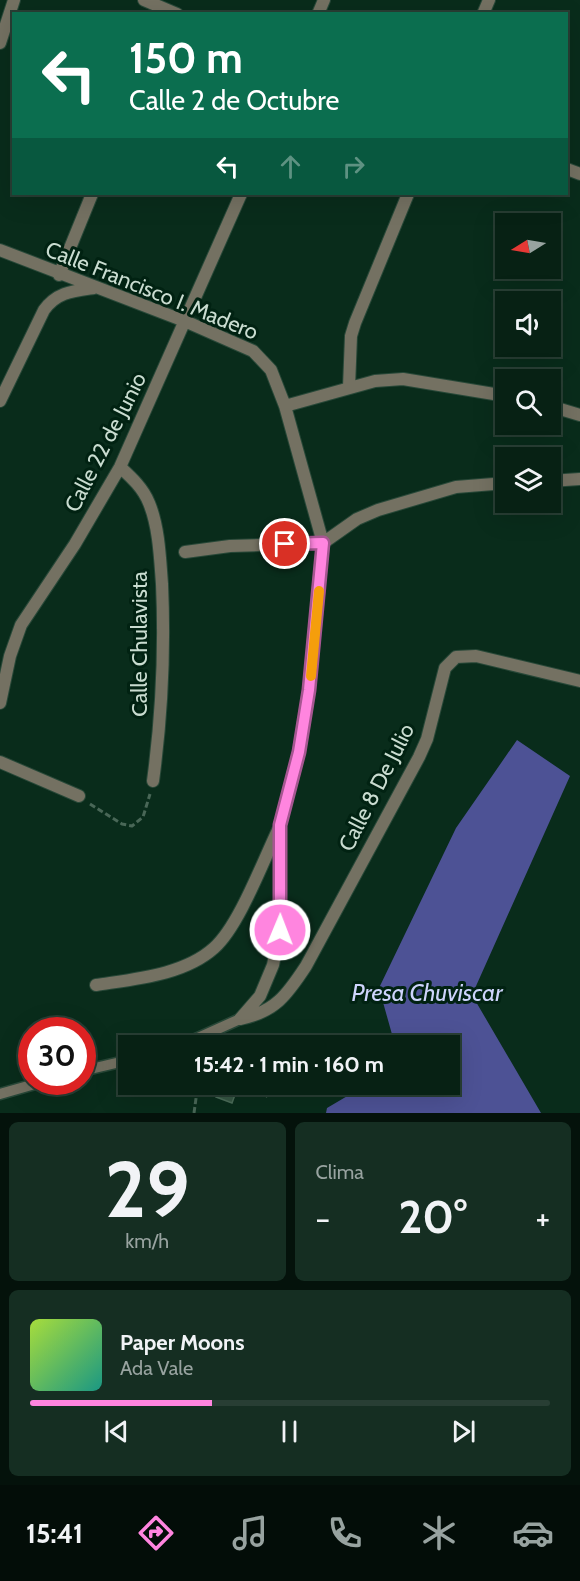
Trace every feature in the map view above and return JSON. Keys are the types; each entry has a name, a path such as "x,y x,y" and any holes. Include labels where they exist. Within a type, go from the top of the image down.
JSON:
{"street":[{"path":"0,43 14,0"},
{"path":"144,0 170,9"},
{"path":"59,275 92,195"},
{"name":"Calle 22 de Junio","path":"0,704 2,679 21,625 75,544 120,467 187,322 241,195"},
{"path":"349,387 351,336 408,195"},
{"name":"Calle Francisco I. Madero","path":"0,250 59,275 187,322 237,343 264,360 271,370 285,406 323,543"},
{"path":"0,401 44,310 52,299 67,292 95,288"},
{"path":"285,406 375,381 403,379 495,394"},
{"path":"561,409 580,415"},
{"name":"Calle Chulavista","path":"120,467 136,481 150,505 160,557 164,650 162,714 153,781"},
{"path":"561,480 580,479"},
{"path":"185,552 230,546 323,543 357,519 378,510 456,487 495,484"},
{"path":"96,985 144,978 190,963 214,948 227,932 280,825 299,752 309,690 323,543"},
{"name":"Calle 8 De Julio","path":"240,1019 259,1015 271,1009 290,990 306,966 419,757 427,739 441,681 449,662 464,655 476,656 580,681"},
{"path":"0,762 79,796"},
{"path":"240,1019 260,996 273,965 280,930 280,825"}],"lane":[{"path":"204,1035 240,1019"},
{"path":"96,1068 118,1063"},
{"path":"0,1094 18,1089"}],"path":[{"path":"79,796 122,824 132,826 143,817 153,781"},
{"path":"194,1113 196,1095"}],"water":[{"name":"Presa Chuviscar","path":"517,740 570,776 472,995 541,1113 326,1113 327,1108 349,1095 460,1095 460,1035 392,1035 379,988 456,828"}],"building":[{"path":"217,1095 235,1095 232,1103 216,1097"}],"slow traffic":[{"path":"311,676 319,591"}],"route":[{"path":"280,930 280,825 299,752 309,690 323,543 285,544"}]}
